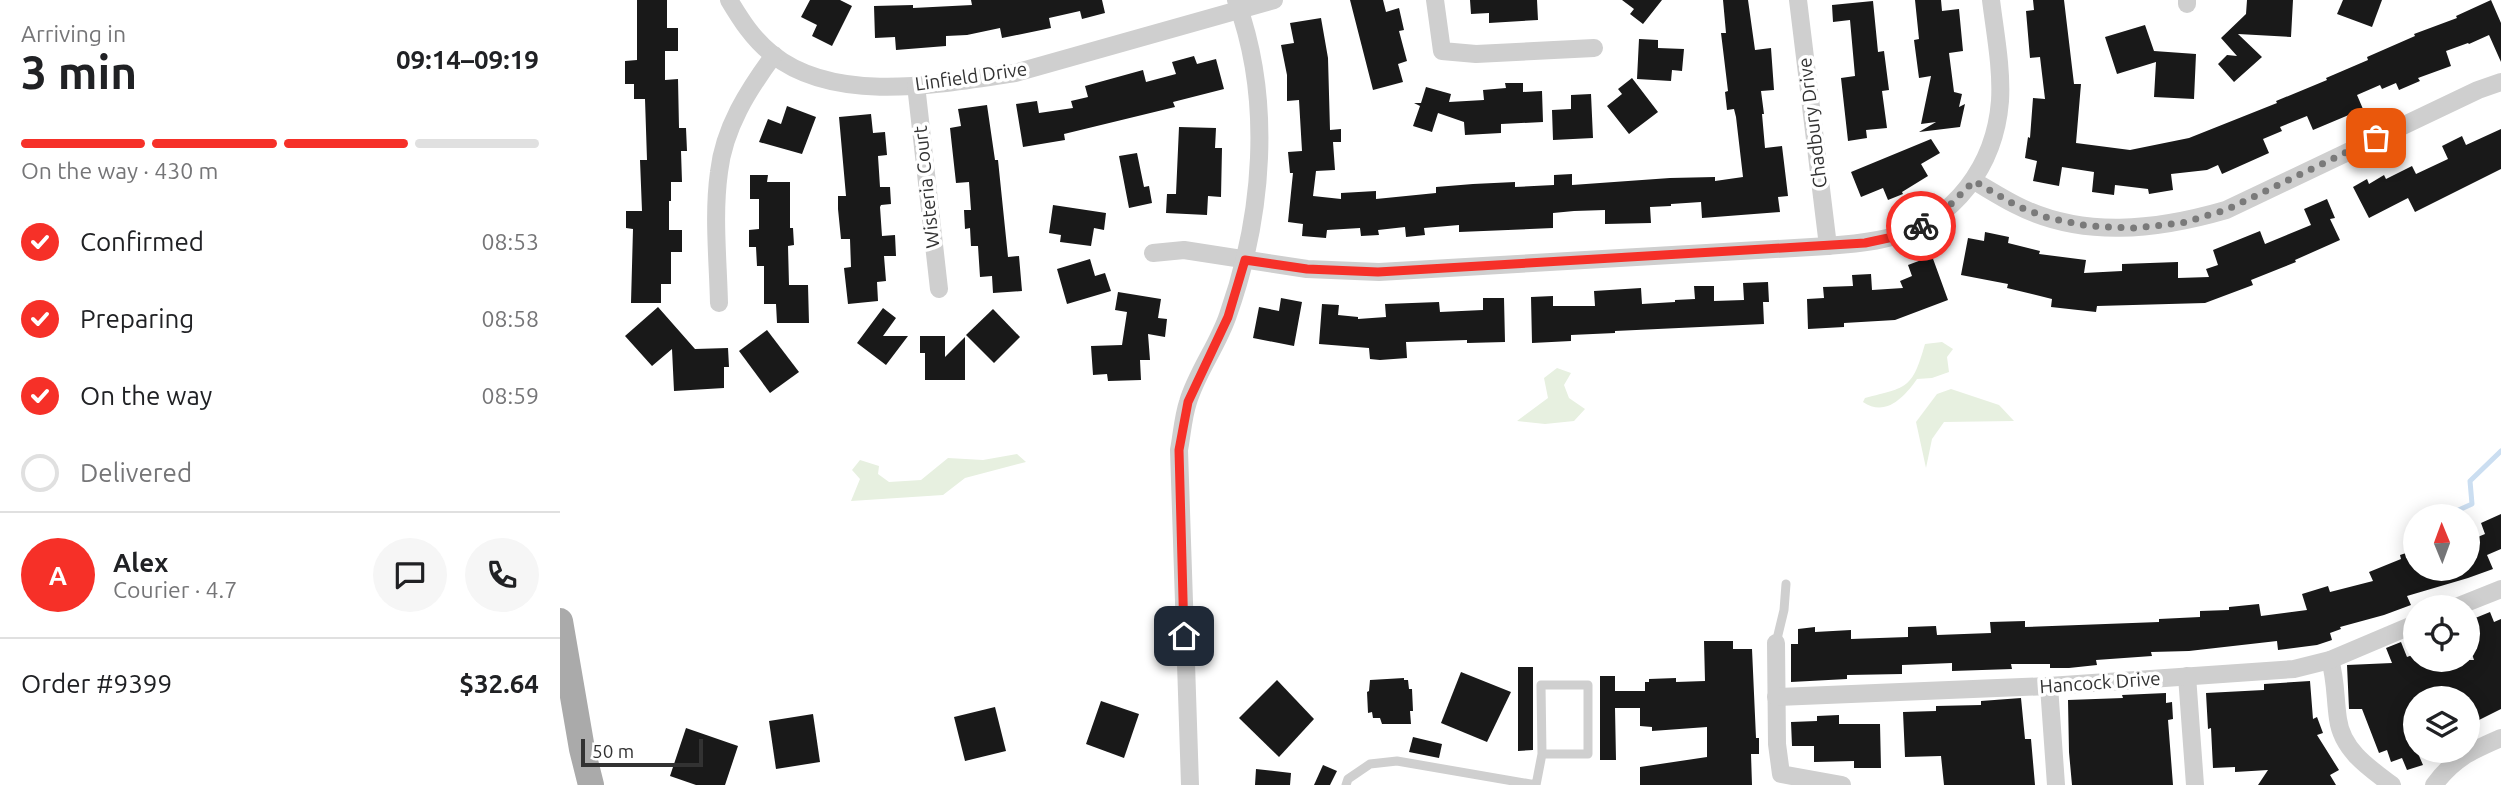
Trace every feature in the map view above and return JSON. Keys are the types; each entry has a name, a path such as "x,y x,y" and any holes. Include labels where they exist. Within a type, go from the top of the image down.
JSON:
{"main road":[{"path":"560,621 574,708 591,785"}],"street":[{"name":"Linfield Drive","path":"729,0 755,39 774,55 800,71 855,85 916,85 1015,73 1238,5 1274,0"},
{"path":"1435,0 1442,51 1476,54 1594,48"},
{"name":"Chadbury Drive","path":"1798,0 1828,246"},
{"path":"1153,253 1184,250 1307,269 1378,272 1828,246 1865,243 1893,237 1919,228 1941,214 1974,181 1986,159 1995,133 2000,100 1991,0"},
{"path":"1190,785 1179,450 1188,402 1228,317 1245,260 1258,182 1259,133 1250,51 1238,5"},
{"path":"719,303 716,194 719,169 736,115 754,82 774,55"},
{"path":"1974,181 2017,206 2048,218 2088,226 2133,228 2182,223 2226,210 2501,82"},
{"name":"Wisteria Court","path":"916,85 939,289"},
{"path":"2480,597 2501,589"},
{"name":"Hancock Drive","path":"1776,697 2049,686 2294,669 2330,660 2403,629"},
{"path":"1776,643 1777,744 1781,774 1842,785"},
{"path":"2330,660 2336,677 2338,722 2347,744 2362,763 2392,785"},
{"path":"2187,677 2195,785"},
{"path":"2049,686 2056,785"},
{"path":"2434,785 2447,767 2467,752 2501,738"}],"lane":[{"path":"1776,643 1784,610 1786,584"},
{"path":"1346,785 1348,779 1370,764 1397,761 1536,785 1542,754 1541,685 1588,685 1588,754 1542,754"}],"green space":[{"path":"1942,342 1953,349 1947,357 1949,372 1932,378 1917,379 1901,398 1887,406 1879,408 1863,402 1865,398 1906,384 1916,370 1925,344"},
{"path":"1557,368 1571,373 1564,385 1569,398 1585,409 1574,421 1545,424 1517,421 1548,398 1544,378"},
{"path":"1951,389 1999,405 2014,421 1944,422 1932,439 1926,468 1916,422 1937,394"},
{"path":"1017,454 1026,462 965,478 943,495 851,501 860,479 852,470 860,460 879,466 878,474 889,482 921,480 948,458 983,460"}],"building":[{"path":"637,0 667,0 667,28 678,28 678,51 665,51 665,80 678,79 679,128 686,128 687,151 681,151 682,182 671,182 669,201 669,230 682,230 682,252 671,252 671,284 661,284 661,303 631,303 633,229 626,228 626,211 642,211 640,160 647,160 645,99 634,99 634,84 625,84 625,61 637,60"},
{"path":"810,0 840,0 852,6 832,46 812,36 817,25 801,17"},
{"path":"971,0 1102,0 1105,13 1082,19 1080,11 1049,18 1051,28 1002,38 1000,28 946,36 946,46 896,50 895,37 875,38 874,6 913,5 913,8 972,5"},
{"path":"1350,0 1383,0 1386,12 1399,8 1404,30 1399,31 1407,61 1398,64 1403,82 1373,90"},
{"path":"1470,0 1537,0 1538,20 1489,23 1489,13 1471,14"},
{"path":"1622,0 1662,0 1643,24 1630,14 1634,9"},
{"path":"1723,0 1748,0 1755,50 1771,48 1774,90 1761,91 1762,114 1765,148 1782,146 1788,196 1778,197 1780,212 1702,218 1701,202 1671,204 1650,207 1651,223 1605,224 1605,210 1574,211 1553,213 1553,228 1459,232 1459,225 1424,228 1425,235 1406,237 1405,227 1378,230 1379,235 1361,236 1360,228 1327,230 1326,238 1302,236 1303,224 1288,222 1293,173 1290,173 1288,152 1302,151 1299,100 1287,101 1287,75 1281,45 1294,43 1290,23 1321,18 1328,58 1330,130 1341,129 1341,142 1333,142 1335,170 1316,171 1313,196 1341,199 1341,193 1376,191 1376,199 1436,193 1436,187 1473,184 1515,182 1515,187 1554,185 1554,175 1572,174 1572,185 1670,178 1715,177 1715,181 1743,177 1736,117 1734,109 1727,110 1725,92 1728,91 1721,33 1726,33"},
{"path":"1915,0 1941,0 1942,11 1959,9 1963,51 1949,53 1954,92 1962,94 1959,107 1965,104 1960,127 1919,132 1936,122 1921,124 1931,76 1919,78 1914,40 1919,39"},
{"path":"2033,0 2064,0 2074,84 2081,84 2076,143 2130,150 2189,138 2277,103 2276,101 2368,60 2367,57 2415,36 2414,34 2457,18 2456,16 2491,0 2501,23 2501,62 2489,35 2446,51 2451,66 2418,78 2420,81 2399,90 2396,83 2382,89 2380,85 2357,95 2363,109 2313,130 2307,116 2280,127 2282,131 2263,139 2269,153 2222,174 2218,165 2207,170 2171,174 2173,190 2149,194 2148,189 2115,185 2114,195 2092,192 2094,172 2062,167 2059,186 2033,181 2037,161 2025,158 2028,137 2030,138 2033,98 2045,99 2040,57 2030,58 2026,11 2034,10"},
{"path":"2247,0 2293,0 2291,37 2238,34 2262,57 2234,82 2218,64 2227,55 2237,56 2221,38 2246,14"},
{"path":"2343,0 2382,0 2372,27 2337,14"},
{"path":"1873,1 1878,52 1884,51 1889,90 1882,91 1887,128 1866,130 1867,138 1848,141 1841,78 1855,76 1850,20 1833,22 1832,5"},
{"path":"2145,25 2154,51 2196,54 2194,99 2154,97 2156,62 2117,74 2105,37"},
{"path":"1639,39 1658,40 1658,48 1684,49 1682,71 1672,70 1671,81 1637,79"},
{"path":"1194,56 1197,64 1216,59 1224,89 1173,102 1175,107 1064,134 1065,140 1023,147 1016,104 1037,101 1039,113 1073,108 1071,101 1088,97 1085,86 1143,70 1146,82 1176,74 1172,62"},
{"path":"1632,78 1658,112 1629,134 1607,106 1622,94 1618,89"},
{"path":"1505,83 1523,83 1523,92 1542,91 1543,122 1501,124 1501,133 1465,135 1464,122 1438,113 1432,132 1413,126 1420,106 1414,103 1421,103 1426,87 1451,94 1449,102 1484,100 1483,90 1506,88"},
{"path":"1591,94 1593,138 1553,140 1552,110 1571,109 1571,95"},
{"path":"987,105 995,160 998,160 1008,257 1019,256 1022,291 993,293 992,276 980,277 978,246 971,246 970,228 965,229 964,210 971,210 969,182 956,183 950,128 961,126 958,109"},
{"path":"787,106 816,117 802,154 759,142 768,119 781,124"},
{"path":"871,114 873,133 885,132 887,155 878,156 880,187 890,187 891,204 880,207 882,236 895,235 896,256 884,256 886,281 877,282 878,301 848,304 844,268 851,267 850,239 841,239 838,209 838,196 846,196 839,117"},
{"path":"1179,127 1216,128 1215,148 1222,148 1221,197 1208,196 1207,215 1166,213 1167,194 1176,194"},
{"path":"2501,129 2501,169 2415,212 2408,198 2369,218 2353,187 2367,179 2369,184 2384,175 2386,179 2412,166 2416,174 2448,159 2442,146 2462,136 2466,145"},
{"path":"1931,139 1940,153 1921,164 1928,176 1902,192 1903,194 1888,200 1883,188 1861,197 1851,172"},
{"path":"1137,153 1144,187 1149,186 1152,203 1129,208 1119,156"},
{"path":"750,175 768,175 767,182 790,182 790,228 793,228 794,245 788,246 789,285 808,285 809,323 777,323 776,304 764,304 764,266 757,266 756,247 749,247 749,230 759,229 759,199 750,199"},
{"path":"2327,199 2335,218 2330,219 2340,240 2251,280 2253,285 2205,303 2097,306 2096,312 2051,307 2052,299 2007,288 2008,284 1961,275 1968,238 1984,241 1985,232 2009,237 2008,243 2040,251 2039,254 2086,260 2084,273 2122,271 2122,264 2178,262 2178,278 2209,277 2206,269 2218,265 2213,250 2260,231 2265,244 2311,225 2304,209"},
{"path":"1053,205 1106,213 1104,230 1094,228 1091,246 1060,242 1061,235 1049,233"},
{"path":"1932,256 1948,300 1895,320 1844,323 1844,327 1808,329 1807,299 1824,298 1823,287 1853,286 1852,275 1871,274 1872,290 1903,288 1900,281 1912,276 1908,265"},
{"path":"1090,259 1095,276 1105,273 1111,291 1067,304 1057,269"},
{"path":"1768,282 1769,302 1763,302 1764,324 1615,331 1571,335 1571,341 1532,343 1531,297 1553,296 1553,306 1595,306 1594,291 1641,288 1642,304 1695,299 1694,286 1714,286 1714,301 1744,300 1743,283"},
{"path":"1118,292 1161,299 1158,318 1167,319 1165,337 1148,334 1150,360 1140,360 1141,380 1108,381 1107,374 1093,375 1091,346 1122,345 1127,312 1115,310"},
{"path":"1281,298 1302,302 1294,346 1253,338 1259,307 1279,311"},
{"path":"1483,298 1504,298 1505,342 1406,342 1407,358 1380,360 1370,359 1369,348 1319,344 1322,304 1339,305 1338,315 1358,319 1386,317 1385,304 1439,302 1440,312 1483,310"},
{"path":"658,307 695,349 728,348 729,367 724,367 724,388 674,391 672,349 652,366 625,336"},
{"path":"883,308 896,318 883,336 908,336 886,365 857,343"},
{"path":"993,309 1020,337 994,363 966,335"},
{"path":"767,330 799,372 770,393 739,351"},
{"path":"920,336 945,336 945,357 965,337 965,380 925,380 925,353 920,353"},
{"path":"2501,514 2501,549 2487,555 2493,569 2480,574 2480,536 2485,534 2481,523"},
{"path":"2403,554 2403,581 2458,581 2403,595 2403,608 2340,627 2341,629 2330,633 2332,640 2317,645 2278,650 2277,641 2189,651 2151,652 2152,656 2096,660 2097,665 2069,668 2050,668 2050,664 2011,664 2012,669 1952,671 1952,663 1902,665 1902,674 1847,675 1847,679 1791,682 1791,644 1798,644 1798,629 1815,627 1815,632 1851,630 1851,639 1908,637 1908,627 1936,626 1937,635 1991,633 1990,622 2025,621 2025,627 2159,622 2159,619 2200,617 2200,611 2229,610 2229,607 2259,604 2261,616 2307,610 2302,594 2328,586 2330,592 2373,581 2369,572 2401,559 2400,555"},
{"path":"2490,612 2494,622 2501,619 2501,709 2480,720 2480,686 2403,686 2403,760 2402,758 2391,762 2387,750 2379,753 2362,709 2349,709 2347,665 2392,663 2386,648 2401,642 2403,672 2480,672 2480,616"},
{"path":"1704,641 1733,641 1733,649 1752,649 1759,754 1751,754 1752,785 1640,785 1640,767 1707,757 1707,727 1652,731 1652,727 1640,726 1640,708 1615,708 1616,760 1600,760 1600,676 1615,676 1615,691 1645,691 1645,682 1649,682 1649,679 1705,681"},
{"path":"1518,667 1533,667 1533,750 1518,751"},
{"path":"1461,672 1511,692 1487,742 1441,723"},
{"path":"1277,680 1314,719 1279,757 1239,718"},
{"path":"1370,680 1408,680 1409,689 1412,689 1411,724 1382,724 1380,718 1373,718 1372,712 1368,713 1367,692"},
{"path":"2310,681 2313,719 2317,717 2323,733 2317,735 2339,770 2330,775 2336,785 2258,785 2268,770 2235,772 2235,767 2213,768 2206,693 2264,690 2264,684"},
{"path":"2166,693 2166,703 2172,702 2173,719 2168,720 2173,785 2072,785 2068,700"},
{"path":"2021,698 2025,739 2031,739 2035,785 1944,785 1941,756 1905,757 1903,712 1936,711 1936,706 1981,705 1981,701"},
{"path":"1101,701 1139,714 1124,758 1086,744"},
{"path":"995,707 1006,751 965,761 954,717"},
{"path":"813,714 820,762 776,769 769,721"},
{"path":"1839,715 1839,724 1880,724 1881,768 1854,768 1854,761 1814,762 1814,746 1792,746 1791,722 1817,721 1817,716"},
{"path":"686,728 738,746 725,785 696,785 670,776"},
{"path":"1413,737 1442,744 1439,758 1409,752"},
{"path":"2404,763 2423,765 2407,770"},
{"path":"1323,765 1337,771 1330,785 1314,785"},
{"path":"1256,769 1291,773 1290,785 1255,785"}],"waterway":[{"path":"2472,504 2470,481 2501,451"}],"way so far":[{"path":"1921,226 1941,214 1974,181 2017,206 2048,218 2088,226 2133,228 2182,223 2226,210 2376,138"}],"route":[{"path":"1184,636 1179,450 1188,402 1228,317 1245,260 1307,269 1378,272 1865,243 1893,237 1921,226"}]}
